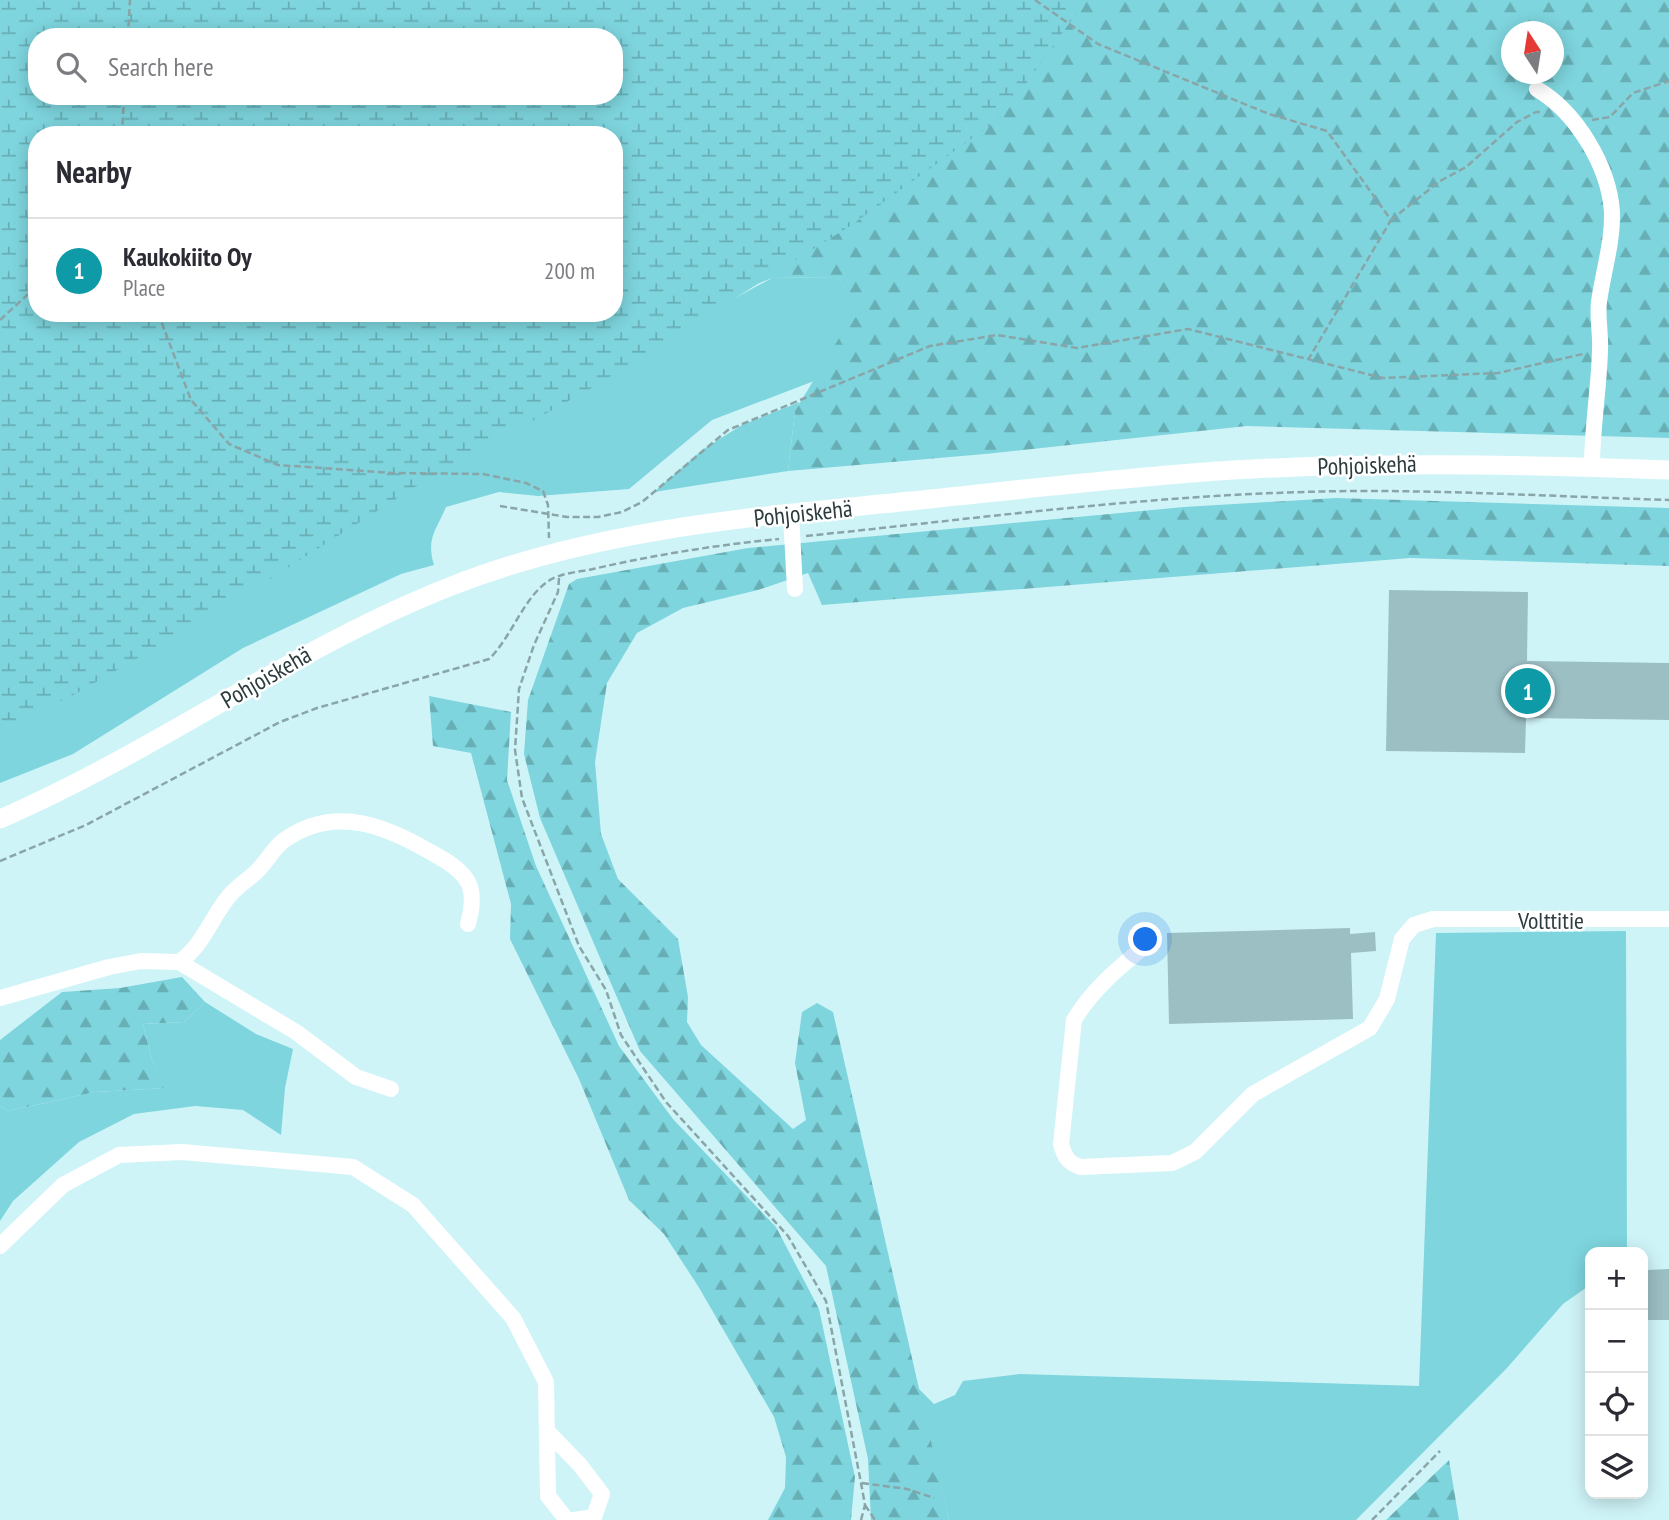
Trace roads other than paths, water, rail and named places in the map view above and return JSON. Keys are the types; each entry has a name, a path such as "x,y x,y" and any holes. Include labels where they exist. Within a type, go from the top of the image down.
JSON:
{"main road":[{"name":"Pohjoiskehä","path":"0,819 136,752 347,631 449,587 516,563 615,538 790,514 1231,470 1428,463 1669,470"}],"street":[{"path":"1537,89 1558,101 1582,129 1601,173 1612,211 1608,256 1599,304 1600,350 1592,467"},
{"path":"790,514 795,589"},
{"path":"179,962 201,941 230,894 259,869 280,843 310,824 342,819 370,825 428,850 460,869 472,889 473,905 468,924"},
{"name":"Volttitie","path":"1150,942 1109,977 1074,1020 1061,1144 1065,1157 1071,1164 1082,1167 1172,1163 1195,1152 1253,1094 1370,1028 1387,999 1402,939 1414,925 1433,919 1669,919"},
{"path":"0,998 109,967 141,961 179,962 296,1032 356,1077 390,1089"},
{"path":"0,1247 63,1185 119,1155 181,1152 353,1167 413,1205 513,1318 546,1382 548,1496 567,1520"},
{"path":"547,1431 580,1465 602,1494 594,1517 574,1520"}],"place":[{"name":"Kaukokiito Oy","path":"1528,691"}]}
